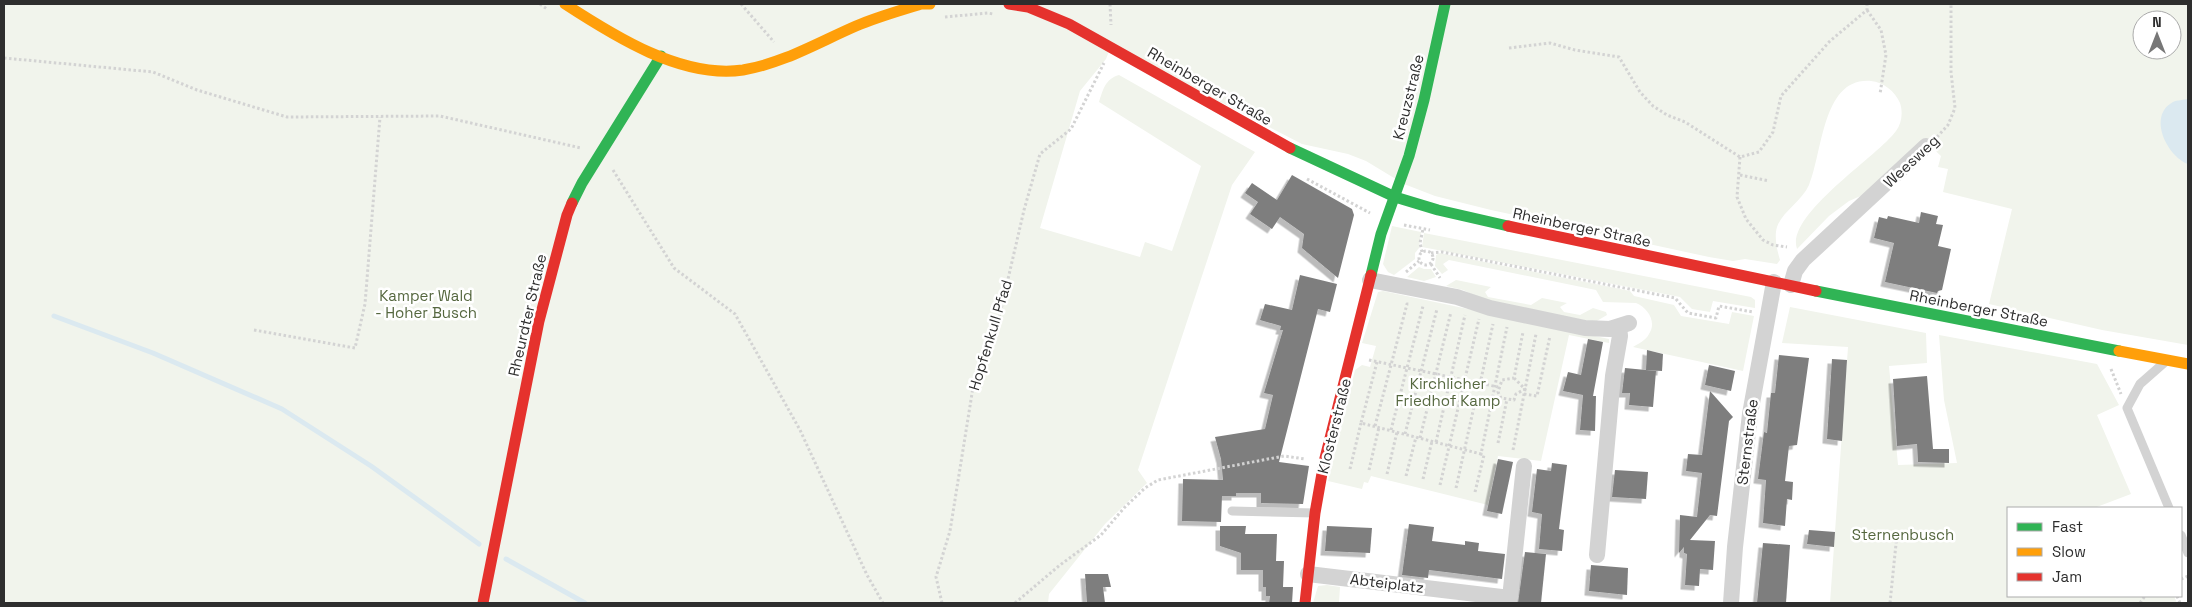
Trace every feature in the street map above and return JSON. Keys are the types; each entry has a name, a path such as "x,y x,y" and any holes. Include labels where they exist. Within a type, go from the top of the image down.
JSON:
{"main road":[{"path":"565,4 601,28 661,56 693,68 725,71 757,66 786,57 857,26 921,4 930,4"},
{"name":"Rheinberger Straße","path":"1009,4 1028,7 1068,24 1111,46 1282,144 1395,197 1495,224 1774,282 2188,364"},
{"name":"Kreuzstraße","path":"1395,197 1424,100 1445,4"},
{"name":"Rheurdter Straße","path":"483,603 542,311 567,215 582,182 661,56"},
{"name":"Klosterstraße","path":"1308,574 1315,513 1324,462 1381,234 1395,197"},
{"path":"1305,603 1308,574"}],"street":[{"name":"Weesweg","path":"1791,285 1795,271 1804,260 1926,146"},
{"path":"1370,280 1457,297 1490,308 1585,328 1598,329 1624,325 1620,336 1612,385 1597,555"},
{"name":"Sternstraße","path":"1731,603 1735,547 1750,414 1774,282"},
{"name":"Abteiplatz","path":"1308,574 1494,600 1510,598 1524,466"}],"lane":[{"path":"2167,360 2140,384 2127,408 2169,507"},
{"path":"1232,511 1315,513"},
{"path":"2182,538 2188,553"}],"path":[{"path":"741,4 786,57"},
{"path":"1867,4 1867,10 1881,30 1886,55 1880,94"},
{"name":"Weesweg","path":"1926,146 1948,125 1955,108 1951,72 1951,4"},
{"path":"1509,48 1550,42 1575,50 1619,57 1640,92 1653,106 1667,115 1685,122 1740,157 1759,152 1773,132 1781,96 1830,41 1867,10"},
{"path":"936,17 988,13 996,15"},
{"path":"4,58 153,72 197,90 287,117 440,116 601,153 674,268 734,314 800,430 867,575 882,603"},
{"name":"Hopfenkull Pfad","path":"942,603 936,578 950,531 974,380 998,318 1024,210 1040,154 1070,129 1106,59"},
{"path":"254,330 355,348 365,304 380,117"},
{"path":"1740,157 1737,197 1746,219 1763,240 1773,245 1787,247"},
{"path":"1740,175 1769,181"},
{"path":"1424,229 1420,243 1422,252 1418,259 1421,264 1431,264"},
{"path":"1422,252 1431,253 1438,251 1675,298 1688,312 1716,318 1719,306 1768,315"},
{"path":"1431,253 1433,257 1431,264"},
{"path":"1431,264 1442,280"},
{"path":"1369,470 1391,365 1407,304 1508,323 1481,454"},
{"path":"1391,430 1423,306"},
{"path":"1405,434 1437,309"},
{"path":"1406,476 1435,374 1450,312"},
{"path":"1423,479 1434,442 1465,314"},
{"path":"1440,484 1479,318"},
{"path":"1480,384 1494,321"},
{"path":"1514,378 1523,332"},
{"path":"1513,450 1536,334"},
{"path":"1524,394 1537,396 1550,336"},
{"path":"1352,355 1496,387"},
{"path":"1350,469 1377,362"},
{"path":"2109,364 2127,408"},
{"path":"1496,387 1502,380 1514,378"},
{"path":"1514,378 1525,389"},
{"path":"1496,387 1501,398 1514,400 1516,394 1525,389"},
{"path":"1456,488 1475,402 1461,399"},
{"path":"1498,443 1507,399"},
{"path":"1361,422 1484,455 1475,492"},
{"path":"1387,474 1397,432"},
{"path":"1015,603 1060,565 1101,535 1124,508 1145,488 1158,480 1284,456 1324,462"},
{"path":"1890,603 1897,534"}],"green space":[{"name":"Kamper Wald - Hoher Busch","path":"4,4 2188,4 2188,345 2102,330 1989,304 2012,209 1943,192 1948,169 1938,167 1941,156 1925,141 1870,192 1849,201 1829,216 1797,249 1797,235 1805,220 1818,204 1886,142 1900,125 1901,110 1898,99 1884,85 1875,82 1855,83 1843,91 1834,103 1827,119 1809,185 1802,196 1783,216 1777,227 1776,239 1780,260 1777,264 1745,259 1733,261 1709,257 1435,196 1404,184 1366,161 1348,154 1302,144 1111,46 1106,59 1080,91 1040,228 1140,257 1145,242 1172,251 1201,166 1099,102 1103,89 1108,82 1119,75 1255,152 1232,185 1138,470 1147,483 1105,524 1049,594 1048,603 4,603"},
{"path":"1392,226 1421,232 1419,248 1415,253 1415,259 1394,275 1388,272 1383,264"},
{"path":"1424,233 1751,297 1755,300 1755,308 1713,301 1710,312 1692,309 1680,297 1422,247"},
{"path":"1440,253 1630,291 1634,296 1674,305 1681,316 1729,324 1732,312 1754,316 1743,371 1633,347 1648,336 1652,325 1650,316 1644,308 1636,303 1603,302 1596,290 1449,260 1443,264 1448,270 1442,274 1435,266 1436,255"},
{"path":"1419,267 1431,269 1436,277 1424,281 1407,277"},
{"path":"1456,280 1491,287 1485,292 1488,297 1531,305 1542,298 1567,303 1560,307 1564,312 1580,315 1593,308 1606,312 1607,315 1595,322 1491,303 1463,290 1446,286"},
{"name":"Kirchlicher Friedhof Kamp","path":"1383,291 1609,339 1609,343 1569,335 1541,461 1498,456 1488,505 1371,476 1368,483 1364,482 1362,489 1328,481 1355,370 1362,365 1370,367 1376,346 1362,343 1378,292"},
{"name":"Sternenbusch","path":"1790,307 1926,333 1927,363 1889,366 1898,465 1957,463 1944,400 1939,335 2097,364 2119,405 2097,415 2131,494 2097,507 2007,507 2007,597 2174,597 2177,603 1830,603 1848,347 1782,343"},
{"path":"1318,586 1340,587 1339,602 1352,603 1313,603"}],"shaded area":[{"path":"2188,99 2188,164 2180,160 2167,145 2161,126 2161,116 2165,108 2173,102"}],"building":[{"path":"1292,175 1352,209 1354,215 1338,278 1302,248 1304,234 1280,217 1272,229 1250,214 1258,202 1245,193 1252,183 1277,200"},
{"path":"1921,212 1938,216 1936,224 1943,225 1938,246 1951,249 1942,290 1937,293 1885,282 1894,243 1874,238 1879,217 1887,219 1888,216 1919,223"},
{"path":"1300,275 1337,284 1330,312 1318,309 1279,462 1309,466 1303,504 1261,503 1261,493 1236,493 1236,496 1222,496 1221,522 1182,521 1183,479 1223,480 1221,459 1215,437 1265,429 1273,395 1264,393 1283,330 1280,330 1281,326 1260,320 1265,304 1292,310"},
{"path":"1588,339 1603,342 1593,396 1596,396 1595,431 1580,430 1583,395 1563,391 1568,372 1581,375"},
{"path":"1647,350 1663,354 1662,371 1646,370"},
{"path":"1779,355 1809,358 1797,445 1789,446 1785,481 1793,482 1792,500 1787,499 1785,526 1763,523 1766,480 1758,479 1764,432 1767,433 1771,393 1775,393"},
{"path":"1832,359 1847,360 1842,441 1827,439"},
{"path":"1709,365 1735,371 1731,391 1705,385"},
{"path":"1625,368 1656,371 1653,407 1629,405 1630,393 1622,393"},
{"path":"1927,376 1933,449 1949,449 1949,463 1918,462 1917,444 1897,446 1893,379"},
{"path":"1710,391 1733,417 1729,421 1717,516 1710,515 1690,540 1715,541 1713,570 1700,569 1699,586 1685,585 1687,554 1684,553 1684,547 1679,553 1680,515 1697,517 1702,473 1686,471 1688,454 1702,455"},
{"path":"1498,459 1513,462 1502,514 1487,511"},
{"path":"1552,463 1567,465 1559,529 1564,530 1562,551 1539,549 1542,514 1532,512 1537,469 1551,471"},
{"path":"1615,470 1648,472 1646,499 1612,497"},
{"path":"1409,524 1434,527 1432,541 1465,545 1465,541 1479,543 1478,551 1505,554 1502,579 1429,570 1428,578 1402,575"},
{"path":"1220,526 1246,526 1245,534 1277,534 1276,561 1284,561 1283,587 1293,587 1292,603 1269,603 1270,596 1266,596 1266,587 1263,587 1263,570 1241,570 1241,553 1220,546"},
{"path":"1327,526 1372,528 1370,553 1325,551"},
{"path":"1809,530 1835,532 1834,547 1807,544"},
{"path":"1763,543 1790,545 1786,603 1757,603"},
{"path":"1525,552 1546,554 1541,603 1518,603"},
{"path":"1591,565 1628,568 1627,595 1589,591"},
{"path":"1085,574 1108,574 1111,587 1103,587 1105,603 1087,603"}],"waterway":[{"path":"54,316 153,353 282,409 371,466 479,544"},
{"path":"506,559 585,603"}],"traffic: fast":[{"path":"1371,275 1381,234 1409,156 1424,100 1445,4"},
{"path":"572,203 582,183 661,56"},
{"path":"1290,148 1395,197 1438,210 1508,226"},
{"path":"1816,291 2119,351"}],"traffic: slow":[{"path":"565,4 627,41 673,62 696,68 720,71 758,67 801,51 872,20 921,4 930,4"},
{"path":"2119,351 2188,364"}],"traffic: jam":[{"path":"1009,4 1028,7 1069,24 1290,148"},
{"path":"483,603 539,321 567,215 572,203"},
{"path":"1508,226 1816,291"},
{"path":"1305,603 1315,513 1324,462 1371,275"}]}
